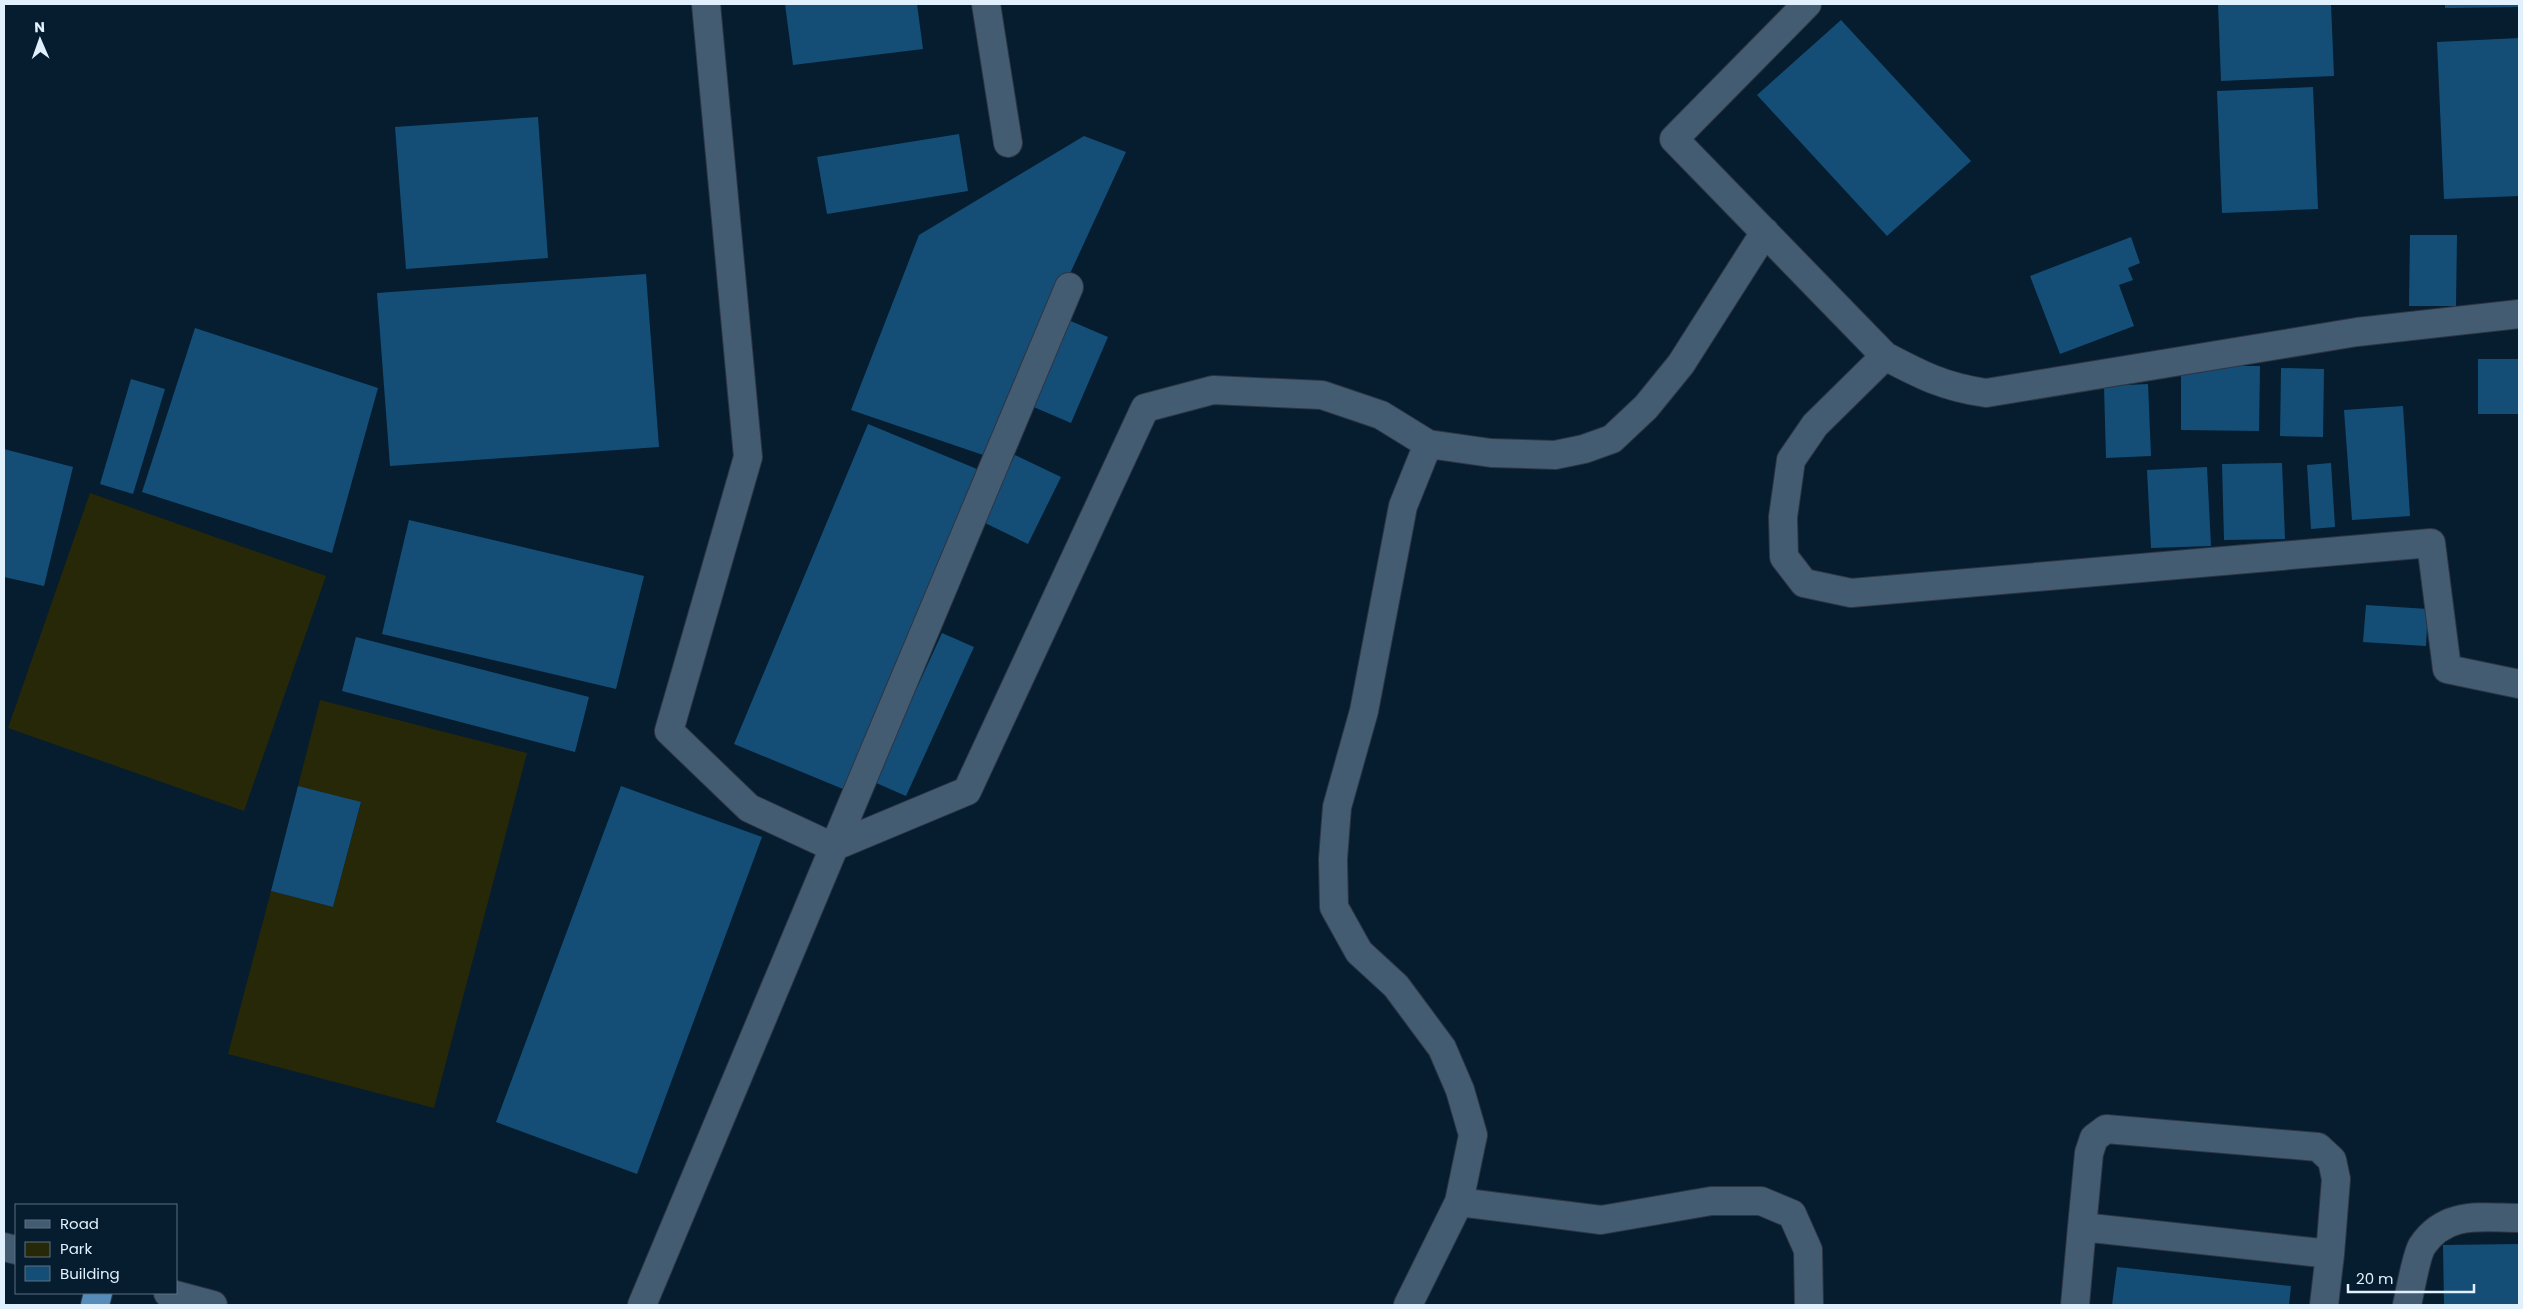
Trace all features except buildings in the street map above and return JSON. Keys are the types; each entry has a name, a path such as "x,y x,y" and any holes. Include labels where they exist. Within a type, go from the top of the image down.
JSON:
{"street":[{"path":"706,4 748,457 668,731 749,808 833,847 968,791 1145,408 1213,390 1322,395 1381,414 1428,444 1491,453 1555,455 1584,449 1612,439 1646,407 1682,364 1765,232"},
{"path":"986,4 1008,143"},
{"path":"1808,4 1674,139 1885,356 1929,379 1954,388 1986,393 2357,332 2519,314"},
{"path":"642,1305 1069,287"},
{"path":"1885,356 1815,425 1791,460 1783,517 1784,557 1804,583 1851,593 2431,543 2447,670 2519,684"},
{"path":"1408,1305 1459,1202 1473,1135 1460,1090 1442,1048 1396,986 1359,952 1334,908 1333,859 1338,807 1364,711 1403,506 1428,444"},
{"path":"2076,1305 2088,1153 2094,1138 2106,1129 2318,1147 2332,1160 2336,1179 2324,1305"},
{"path":"1459,1202 1601,1220 1711,1201 1761,1202 1792,1214 1808,1250 1809,1305"},
{"path":"2406,1305 2421,1247 2441,1227 2460,1218 2519,1218"},
{"path":"2082,1227 2330,1254"},
{"path":"172,1294 213,1305"}],"green space":[{"path":"90,493 326,576 244,811 8,728"},
{"path":"320,700 527,753 434,1108 228,1054 271,891 333,907 361,803 298,786"}]}
